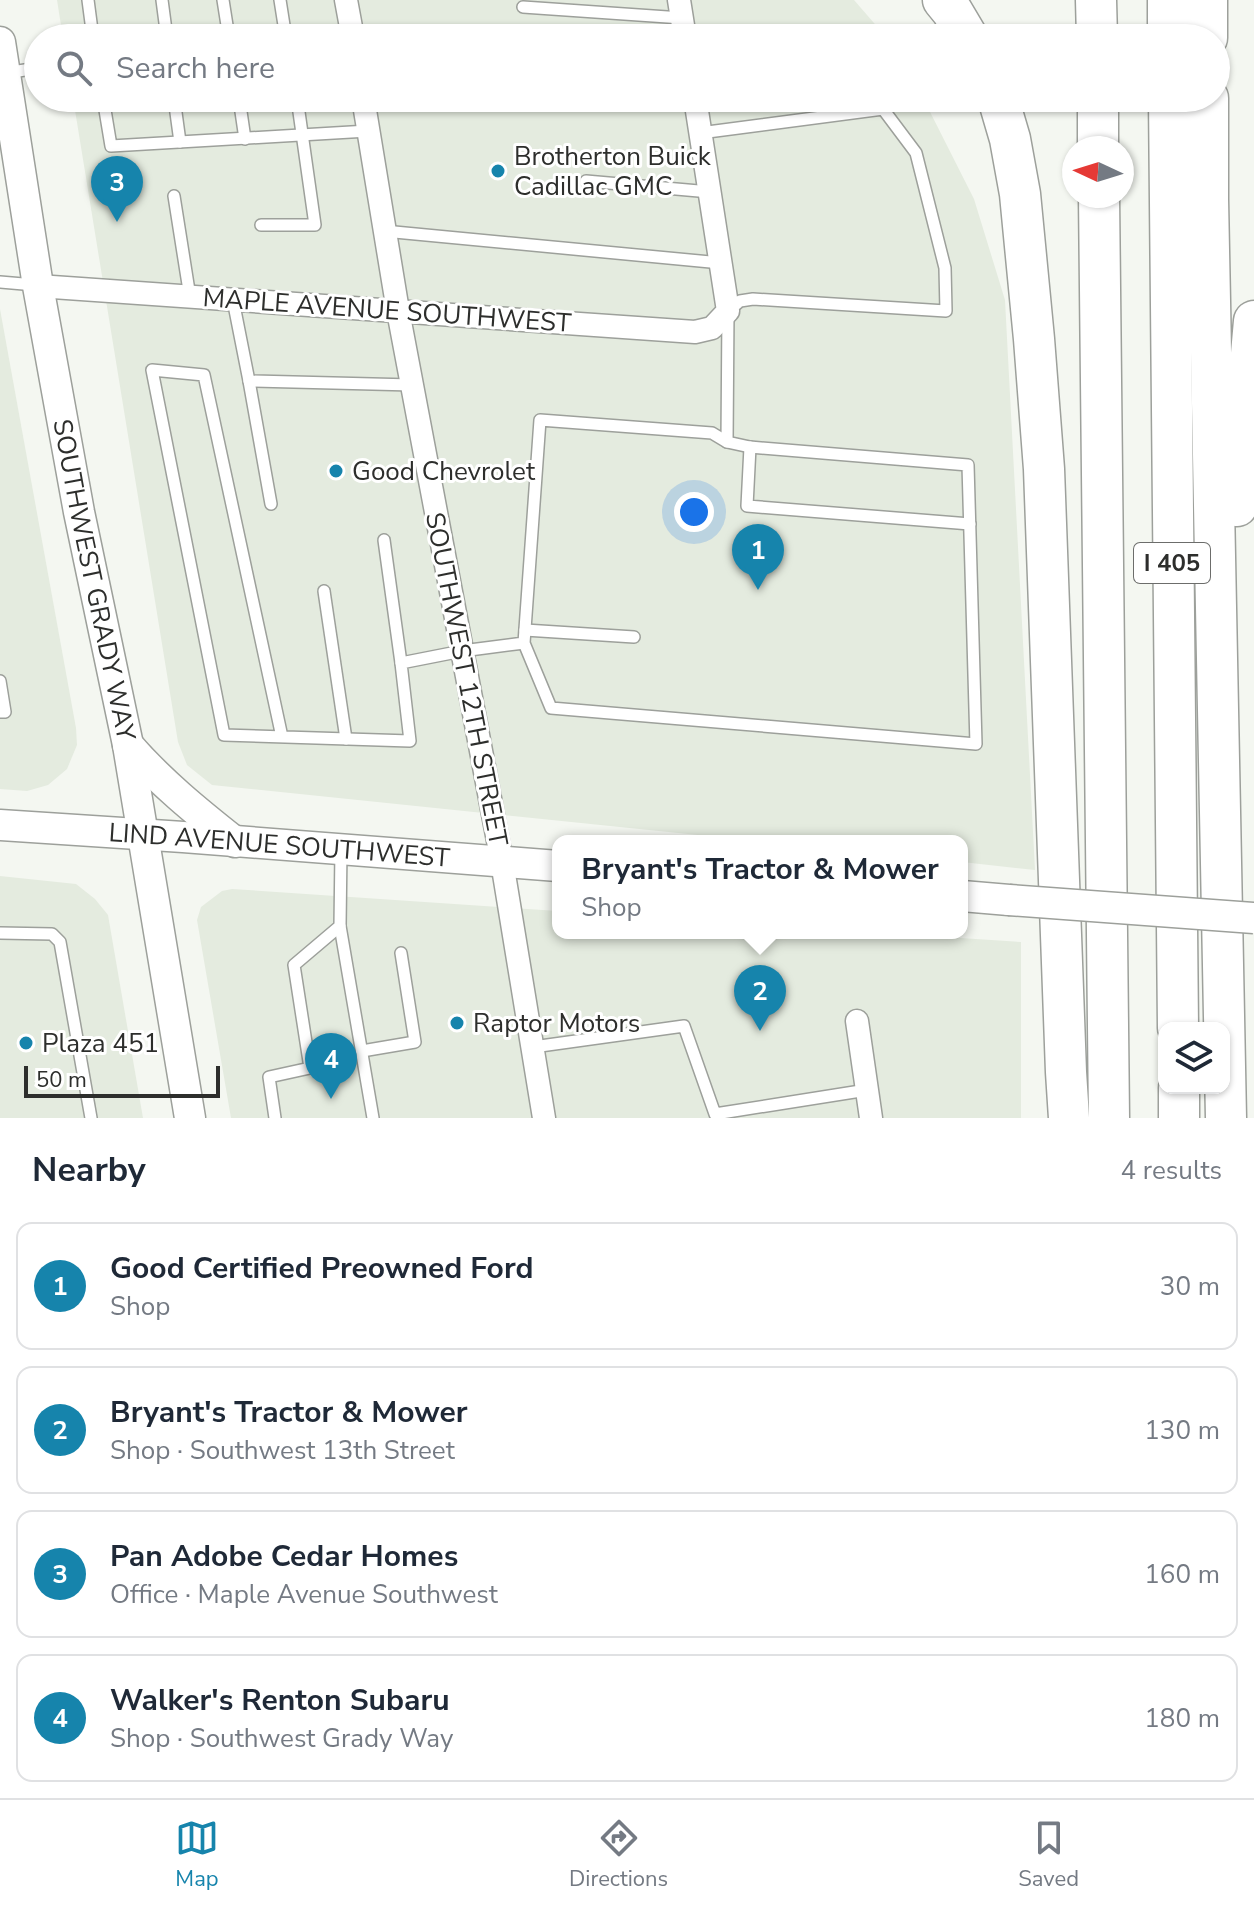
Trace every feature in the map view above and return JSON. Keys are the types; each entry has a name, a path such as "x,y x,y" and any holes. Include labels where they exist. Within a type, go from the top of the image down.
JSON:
{"highway":[{"path":"943,0 960,24"},
{"path":"1096,0 1097,24"},
{"path":"1168,0 1168,24"},
{"path":"1207,0 1207,24"},
{"path":"1002,112 1020,194 1042,441 1069,1118"},
{"path":"1098,112 1098,136"},
{"name":"I 405","path":"1169,112 1178,1022"},
{"path":"1208,112 1224,1022"},
{"name":"I 405","path":"1099,208 1109,1118"},
{"path":"1224,1022 1233,786 1232,580 1254,321"},
{"path":"1179,1094 1179,1118"},
{"path":"1225,1094 1226,1118"}],"main road":[{"name":"SOUTHWEST GRADY WAY","path":"0,42 38,286 79,512 128,745 190,1118"},
{"path":"128,745 148,768 235,842"},
{"name":"LIND AVENUE SOUTHWEST","path":"0,825 552,866"},
{"path":"968,897 1254,918"}],"street":[{"path":"346,0 350,24"},
{"name":"SOUTHWEST 12TH STREET","path":"365,112 398,311 502,862 544,1118"},
{"path":"697,112 728,311"},
{"name":"MAPLE AVENUE SOUTHWEST","path":"38,286 695,332 712,328 728,311"},
{"path":"857,1021 871,1118"}],"lane":[{"path":"88,0 91,24"},
{"path":"162,0 165,24"},
{"path":"223,0 227,24"},
{"path":"280,0 284,24"},
{"path":"523,7 682,19"},
{"path":"5,73 24,70"},
{"path":"105,112 111,146 368,131"},
{"path":"176,112 180,142"},
{"path":"241,112 245,139"},
{"path":"261,225 315,225 300,112"},
{"path":"700,133 860,112"},
{"path":"727,442 728,311 740,301 753,299 946,311 945,268 916,153 885,112"},
{"path":"586,181 710,192"},
{"path":"174,196 190,297"},
{"path":"384,231 721,263"},
{"path":"0,282 38,286"},
{"path":"233,300 271,504"},
{"path":"282,737 204,375 152,370 224,735 282,737 410,741 384,540"},
{"path":"249,381 412,385"},
{"path":"540,420 712,433 727,442 750,447 968,465 976,744 551,708 524,637 540,420"},
{"path":"750,447 747,506 970,524"},
{"path":"324,591 346,739"},
{"path":"401,663 524,637 634,637"},
{"path":"0,681 5,712 0,712"},
{"path":"341,850 340,926 373,1118"},
{"path":"275,1118 269,1077 310,1068 294,965 340,926"},
{"path":"0,933 52,934 60,942 91,1118"},
{"path":"362,1051 415,1042 401,953"},
{"path":"533,1047 684,1026 715,1114 868,1090"}],"shaded area":[{"path":"57,0 854,0 875,24 61,24"},
{"path":"75,112 930,112 974,199 1005,300 1035,870 968,863 968,835 698,835 212,785 187,765 178,742"},
{"path":"0,309 77,745 67,769 48,785 27,791 0,789"},
{"path":"0,876 76,884 95,899 108,915 143,1118 0,1118"},
{"path":"232,889 552,911 552,939 968,939 1021,942 1021,1118 231,1118 197,920 201,907 222,891"}],"place":[{"name":"Brotherton Buick Cadillac GMC","path":"498,171"},
{"name":"Pan Adobe Cedar Homes","path":"117,222"},
{"name":"Good Chevrolet","path":"336,471"},
{"name":"Good Certified Preowned Ford","path":"758,590"},
{"name":"Raptor Motors","path":"457,1023"},
{"name":"Bryant's Tractor & Mower","path":"760,1031"},
{"name":"Plaza 451","path":"26,1043"},
{"name":"Walker's Renton Subaru","path":"331,1099"}]}
